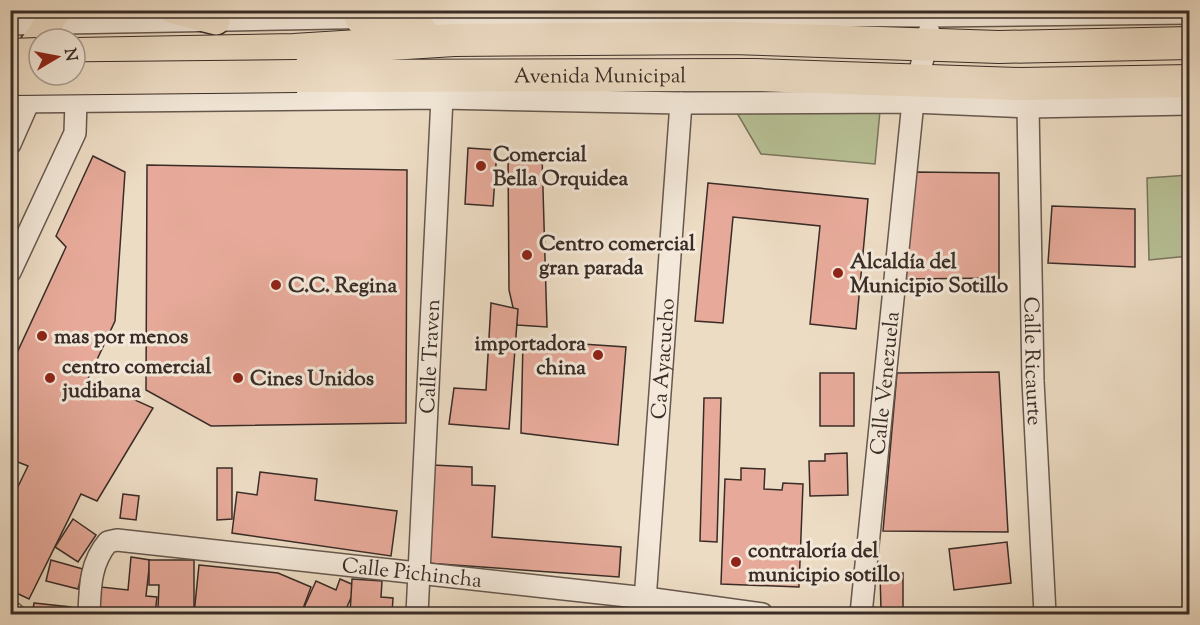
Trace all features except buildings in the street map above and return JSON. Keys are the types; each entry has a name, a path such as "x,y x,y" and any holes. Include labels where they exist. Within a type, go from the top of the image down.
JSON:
{"highway":[{"path":"361,18 454,40"},
{"name":"Avenida Municipal","path":"15,91 295,63 454,40 732,38 930,24 1190,43"},
{"path":"10,55 27,54"},
{"name":"Avenida Municipal","path":"87,54 295,63 541,77 754,75 916,91 1022,84 1190,81"},
{"path":"442,98 541,77"}],"main road":[{"path":"173,10 216,21"},
{"path":"15,91 53,17"}],"street":[{"name":"Avenida Municipal","path":"10,24 53,17 216,21 554,14 930,24 1128,12 1190,13"},
{"name":"Calle Venezuela","path":"861,615 916,91 930,24"},
{"name":"Avenida Municipal","path":"15,91 76,100 442,98 681,103 916,91 1028,107 1190,104"},
{"path":"10,144 15,91"},
{"name":"Calle Traven","path":"417,615 442,98"},
{"path":"10,272 75,133 76,100"},
{"name":"Ca Ayacucho","path":"645,606 681,103"},
{"name":"Calle Ricaurte","path":"1028,107 1033,381 1046,615"},
{"name":"Calle Pichincha","path":"89,615 90,584 99,552 108,542 117,540 419,573 645,606 762,615"}],"green space":[{"path":"880,111 875,164 761,154 737,113"},
{"path":"1189,175 1189,256 1149,260 1147,178"}],"place":[{"name":"Comercial Bella Orquidea","path":"481,166"},
{"name":"Centro comercial gran parada","path":"527,255"},
{"name":"Alcaldía del Municipio Sotillo","path":"838,273"},
{"name":"C.C. Regina","path":"276,285"},
{"name":"mas por menos","path":"42,336"},
{"name":"importadora china","path":"598,355"},
{"name":"centro comercial judibana","path":"50,378"},
{"name":"Cines Unidos","path":"238,378"},
{"name":"contraloría del municipio sotillo","path":"736,562"}]}
